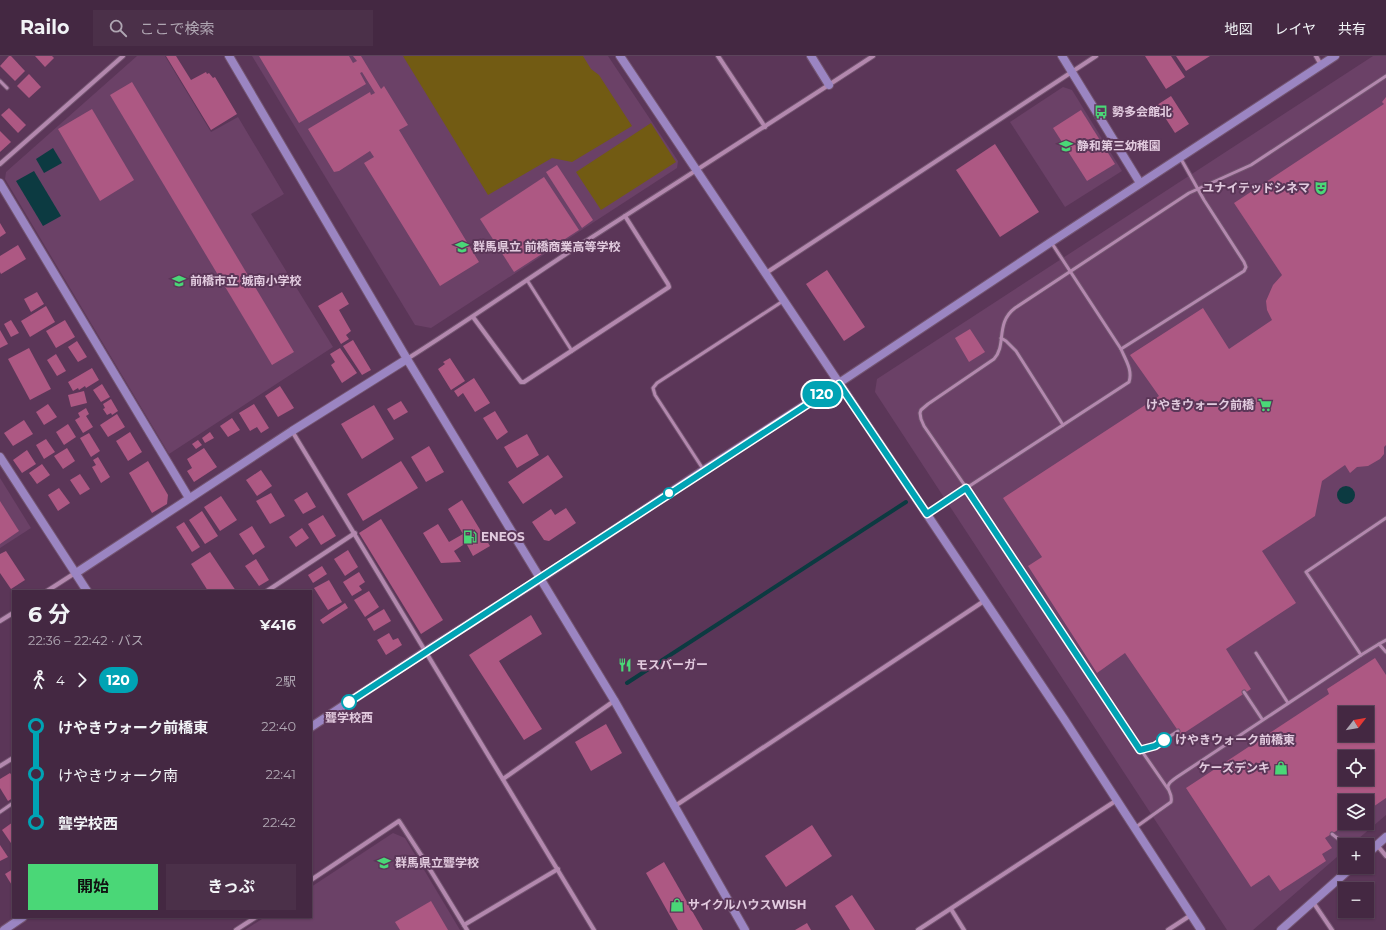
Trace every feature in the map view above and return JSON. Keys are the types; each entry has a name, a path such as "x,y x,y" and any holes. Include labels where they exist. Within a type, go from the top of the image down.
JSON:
{"street":[{"path":"0,164 122,56"},
{"path":"229,56 407,359 614,700 745,930"},
{"path":"620,56 927,514 1117,800 1201,930"},
{"path":"718,56 765,127"},
{"path":"811,56 829,85"},
{"path":"49,590 292,431 473,317 625,216 873,56"},
{"path":"1062,56 1140,183"},
{"path":"765,273 1096,56"},
{"path":"1316,56 1322,65"},
{"path":"312,726 426,651 540,579 704,470 839,384 1140,183 1335,56"},
{"path":"0,183 189,498"},
{"path":"473,317 521,382 524,382 669,287 625,216"},
{"path":"292,431 594,930"},
{"path":"0,457 87,590"},
{"path":"269,590 355,533"},
{"path":"674,807 984,601"},
{"path":"0,621 12,614"},
{"path":"503,779 614,700"},
{"path":"0,766 12,759"},
{"path":"918,930 1117,800"},
{"path":"312,879 399,821 467,930"},
{"path":"1374,848 1386,837"},
{"path":"1377,845 1386,856"},
{"path":"464,925 558,869"},
{"path":"1281,930 1344,874"},
{"path":"1313,902 1332,930"},
{"path":"951,909 964,930"},
{"path":"1168,930 1191,915"},
{"path":"4,930 22,918"},
{"path":"236,930 254,918"}],"lane":[{"path":"1135,828 1171,802 1172,799 1168,789 1140,750 983,512 924,426 920,416 921,410 997,356 1004,322 1009,312 1189,193 1251,165 1386,76"},
{"path":"0,81 7,88"},
{"path":"1121,348 1244,271 1246,267 1180,157"},
{"path":"927,514 1129,382 1129,367 1121,348 1051,242"},
{"path":"527,280 572,351"},
{"path":"704,470 654,395 653,388 655,385 783,300"},
{"path":"1001,338 1006,341 1016,352 1063,425"},
{"path":"1361,655 1306,572 1386,518"},
{"path":"1168,789 1169,782 1386,640"},
{"path":"1379,644 1386,652"},
{"path":"1256,653 1288,703"},
{"path":"1244,692 1262,720"},
{"path":"1140,750 1155,746 1178,731"},
{"path":"0,812 12,804"},
{"path":"1332,834 1338,839"}],"shaded area":[{"name":"前橋市立 城南小学校","path":"137,56 165,56 211,132 238,117 284,194 251,214 333,347 169,454 5,179 6,172"},
{"name":"群馬県立 前橋商業高等学校","path":"252,56 608,56 678,161 677,168 431,328 415,325"},
{"path":"403,56 583,56 591,69 599,75 632,126 572,162 552,158 488,195"},
{"path":"1373,56 1386,56 1386,815 1374,825 1374,794 1338,794 1338,830 1368,830 1359,838 1338,838 1338,856 1253,930 1227,930 875,392 877,379"},
{"name":"静和第三幼稚園","path":"1063,87 1072,90 1122,171 1065,207 1010,122"},
{"path":"651,123 676,162 601,210 576,172"},
{"path":"53,148 62,163 44,173 36,159"},
{"path":"34,171 61,216 43,226 16,181"},
{"path":"0,478 31,528 0,548"},
{"path":"1346,486 1352,489 1355,495 1352,501 1346,504 1340,501 1337,495 1340,489"},
{"name":"群馬県立聾学校","path":"393,833 405,838 460,930 245,930 263,918 312,918 312,886"}],"building":[{"path":"9,56 11,56 25,71 15,81 0,66"},
{"path":"35,56 52,56 54,58 45,67"},
{"path":"166,56 176,56 191,80 206,72 213,78 215,77 237,114 211,130"},
{"path":"259,56 349,56 353,63 357,61 353,56 361,56 381,89 384,86 408,125 399,130 479,262 440,286 364,163 374,157 370,151 339,171 334,172 308,129 370,92 371,95 375,93 362,72 360,73 366,84 299,123"},
{"path":"1145,56 1171,56 1185,77 1166,89"},
{"path":"1176,56 1210,56 1186,71"},
{"path":"29,74 41,87 29,98 17,86"},
{"path":"132,82 294,352 272,365 110,95"},
{"path":"1171,96 1189,124 1175,133 1157,105"},
{"name":"けやきウォーク前橋","path":"1386,97 1386,445 1384,447 1384,454 1380,459 1368,466 1357,467 1350,473 1345,465 1322,481 1315,516 1262,551 1296,603 1226,649 1251,689 1181,735 1125,653 1097,673 1028,566 1042,557 1003,498 1159,396 1130,355 1203,308 1229,349 1272,320 1267,310 1266,301 1273,285 1282,275 1234,203 1384,104 1382,102"},
{"path":"9,108 26,125 18,133 1,115"},
{"path":"92,109 134,180 100,201 58,129"},
{"path":"1081,110 1115,164 1087,181 1053,128"},
{"path":"0,131 11,142 0,152"},
{"path":"995,144 1039,212 1000,237 956,170"},
{"path":"557,165 593,220 582,228 546,172"},
{"path":"544,177 579,230 514,272 480,219"},
{"path":"0,223 6,233 0,237"},
{"path":"18,245 26,259 1,274 0,256"},
{"path":"827,270 865,327 844,341 806,284"},
{"path":"37,292 44,304 31,312 24,299"},
{"path":"342,292 349,304 339,310 351,331 346,335 349,339 341,344 318,306"},
{"path":"46,306 55,322 30,337 21,321"},
{"path":"11,320 19,333 11,337 4,324"},
{"path":"65,320 75,337 56,348 46,331"},
{"path":"970,329 985,352 969,362 955,338"},
{"path":"0,330 8,344 0,348"},
{"path":"353,340 371,370 362,375 343,346"},
{"path":"77,341 87,357 78,362 68,347"},
{"path":"29,348 51,389 30,400 8,359"},
{"path":"340,348 357,373 342,383 331,365 335,362 330,354"},
{"path":"56,354 66,371 57,376 47,360"},
{"path":"450,358 465,381 451,390 438,369 445,364 443,362"},
{"path":"92,368 99,380 86,388 85,386 79,390 78,388 73,391 68,382"},
{"path":"474,378 490,403 475,412 463,393 458,397 454,391"},
{"path":"102,384 110,397 101,402 93,390"},
{"path":"280,386 294,408 278,417 265,396"},
{"path":"84,391 87,403 71,407 68,395"},
{"path":"111,399 118,411 112,415 111,413 107,415 103,409 105,408 103,404"},
{"path":"401,401 408,412 394,420 387,409"},
{"path":"48,404 57,417 44,425 36,412"},
{"path":"254,404 269,428 261,433 257,427 250,431 239,413"},
{"path":"374,405 394,439 362,459 341,424"},
{"path":"86,408 89,414 86,416 93,427 83,433 75,420 80,417 78,413"},
{"path":"495,411 508,432 497,440 483,418"},
{"path":"117,414 125,427 108,437 100,425"},
{"path":"232,418 240,430 228,437 220,426"},
{"path":"24,420 33,434 13,446 4,433"},
{"path":"68,424 76,437 64,445 56,432"},
{"path":"130,432 142,452 128,461 116,441"},
{"path":"210,432 214,438 205,443 202,438"},
{"path":"89,433 100,451 91,457 80,438"},
{"path":"527,434 539,455 517,468 504,447"},
{"path":"46,439 55,452 44,459 36,445"},
{"path":"198,440 202,445 196,449 192,444"},
{"path":"429,446 444,472 426,482 411,457"},
{"path":"67,448 75,461 63,469 54,456"},
{"path":"204,448 217,467 194,482 187,471 192,468 187,459"},
{"path":"27,450 36,464 22,473 13,460"},
{"path":"548,455 563,477 523,504 508,482"},
{"path":"98,457 110,477 101,483 92,467 96,465 93,460"},
{"path":"148,461 168,495 167,504 152,513 129,473"},
{"path":"401,461 418,488 363,521 347,494"},
{"path":"42,464 50,475 37,484 29,473"},
{"path":"261,470 272,486 257,496 246,480"},
{"path":"80,474 90,489 80,495 70,480"},
{"path":"59,488 70,503 58,511 48,495"},
{"path":"307,492 316,507 303,514 294,500"},
{"path":"271,493 285,516 270,524 256,501"},
{"path":"221,496 237,520 220,531 204,507"},
{"path":"462,500 490,546 473,556 466,543 454,551 461,562 441,563 423,533 438,524 449,542 463,534 448,509"},
{"path":"0,501 19,531 0,544"},
{"path":"566,508 576,523 549,541 544,540 532,522 551,509 555,515"},
{"path":"202,511 218,536 205,544 189,520"},
{"path":"323,515 336,536 321,545 308,524"},
{"path":"381,519 443,620 421,634 359,533"},
{"path":"184,522 200,547 192,552 176,527"},
{"path":"252,526 265,547 253,555 239,534"},
{"path":"302,528 309,538 296,547 289,537"},
{"path":"348,550 358,567 345,576 334,559"},
{"path":"6,551 25,580 11,589 0,573 0,554"},
{"path":"210,552 235,590 207,590 191,564"},
{"path":"256,559 269,580 259,586 245,566"},
{"path":"322,566 327,574 313,583 308,575"},
{"path":"359,572 365,582 359,586 362,590 352,596 343,582"},
{"path":"329,580 342,602 328,610 314,588"},
{"path":"369,591 379,607 365,617 354,600"},
{"path":"345,603 348,608 323,624 320,620"},
{"path":"384,609 391,621 374,631 367,619"},
{"path":"531,615 542,634 499,661 542,729 524,740 469,655"},
{"path":"389,633 393,640 398,638 402,645 386,655 377,640"},
{"name":"ケーズデンキ","path":"1375,658 1386,675 1386,798 1374,806 1374,794 1338,794 1338,830 1325,838 1332,848 1322,854 1326,861 1280,891 1269,875 1251,887 1186,788 1329,694 1327,689"},
{"path":"606,724 622,753 591,771 575,742"},
{"path":"10,773 12,776 12,799 8,801 0,788 0,779"},
{"path":"12,823 12,845 2,830"},
{"path":"812,825 832,856 786,887 765,856"},
{"path":"0,845 8,857 0,861"},
{"path":"664,862 703,930 678,930 646,873"},
{"path":"12,870 12,885 5,874"},
{"path":"852,895 875,930 850,930 835,906"},
{"path":"431,901 448,930 400,930 395,922"},
{"path":"807,923 811,930 795,930"}],"waterway":[{"path":"627,683 906,502"}],"bus line":[{"name":"120","path":"349,702 540,579 704,470 839,384 927,514 966,488 1140,750 1155,746 1164,740"}],"place":[{"name":"勢多会館北","path":"1101,112"},
{"name":"静和第三幼稚園","path":"1066,146"},
{"name":"ユナイテッドシネマ","path":"1321,188"},
{"name":"群馬県立 前橋商業高等学校","path":"462,247"},
{"name":"前橋市立 城南小学校","path":"179,281"},
{"name":"けやきウォーク前橋","path":"1265,405"},
{"name":"ENEOS","path":"470,537"},
{"name":"モスバーガー","path":"625,665"},
{"name":"聾学校西","path":"349,702"},
{"name":"けやきウォーク前橋東","path":"1164,740"},
{"name":"ケーズデンキ","path":"1281,768"},
{"name":"群馬県立聾学校","path":"384,863"},
{"name":"サイクルハウスWISH","path":"677,905"}]}
